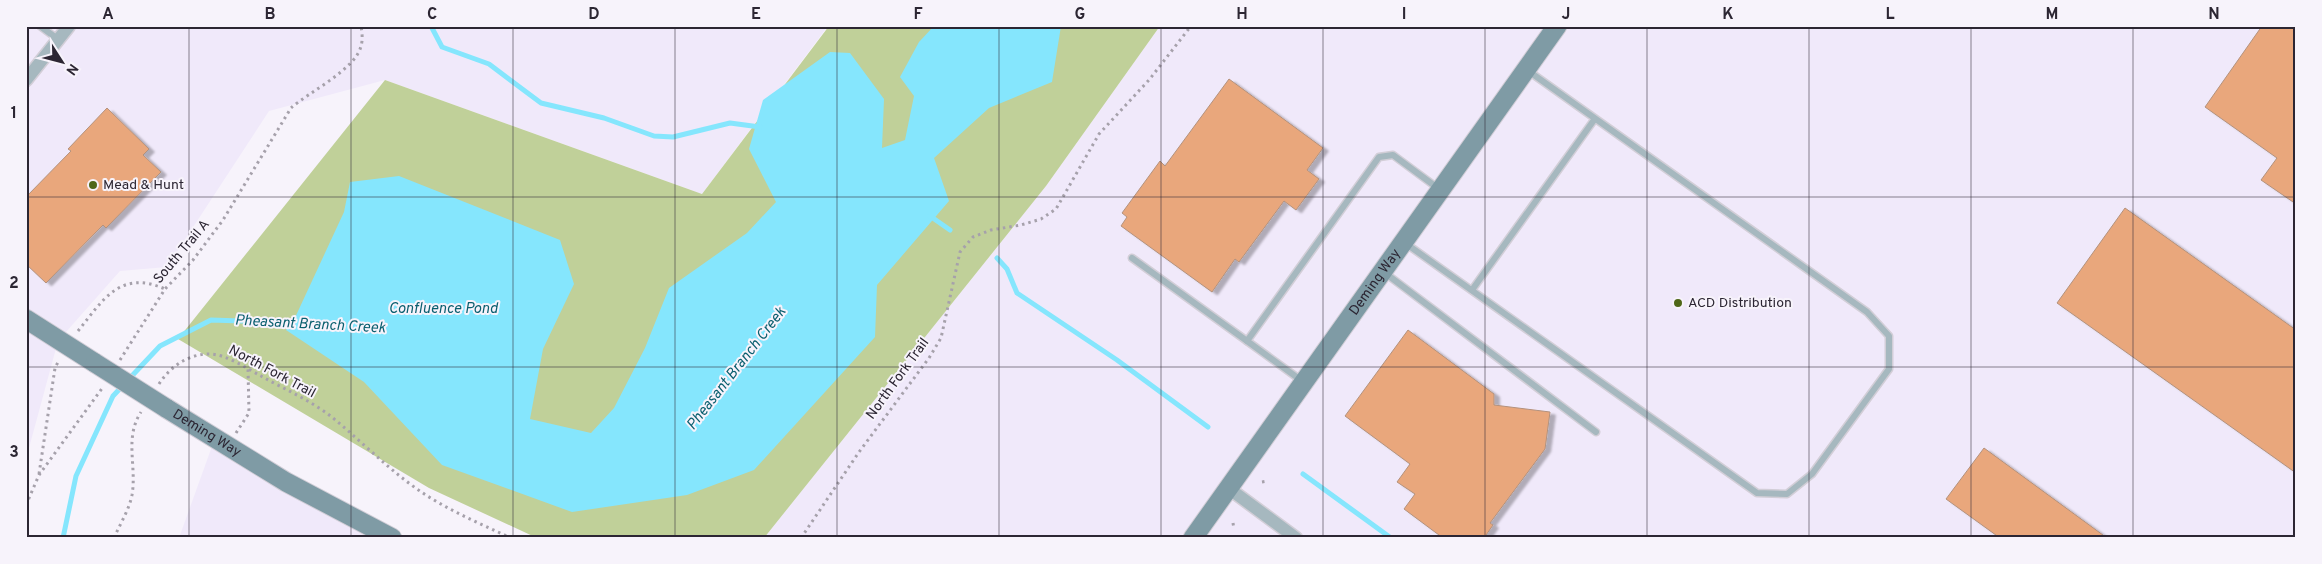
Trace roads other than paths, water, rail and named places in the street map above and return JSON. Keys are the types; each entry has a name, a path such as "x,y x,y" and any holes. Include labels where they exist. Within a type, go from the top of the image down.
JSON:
{"street":[{"path":"27,77 69,26"},
{"name":"Deming Way","path":"1192,538 1557,26"},
{"name":"Deming Way","path":"26,319 227,446 324,504 392,538"},
{"path":"1228,487 1296,538"}],"lane":[{"path":"40,26 59,40"},
{"path":"1403,241 1757,493 1787,494 1812,474 1889,369 1889,336 1867,312 1526,70"},
{"path":"1472,290 1594,120"},
{"path":"1247,341 1380,158 1393,155 1440,189"},
{"path":"1132,258 1303,381"},
{"path":"1382,270 1596,432"}],"water":[{"name":"Confluence Pond","path":"934,26 1061,26 1052,82 989,108 934,158 949,201 877,285 875,337 754,470 687,495 572,512 442,465 364,382 286,330 293,322 344,212 350,182 399,176 560,240 574,284 543,349 530,419 591,433 614,408 645,348 669,288 747,233 776,202 749,149 763,100 830,52 850,53 884,99 882,148 905,140 914,96 900,77 919,42"}],"waterway":[{"path":"431,26 442,47 489,64 541,103 604,118 654,136 673,137 730,123 760,127"},
{"path":"930,216 950,230"},
{"path":"997,258 1007,269 1017,293 1117,360 1208,427"},
{"name":"Pheasant Branch Creek","path":"63,538 76,476 113,396 160,346 211,320 298,323"},
{"path":"1303,474 1391,538"}],"place":[{"name":"Mead & Hunt","path":"93,185"},
{"name":"ACD Distribution","path":"1678,303"}]}
